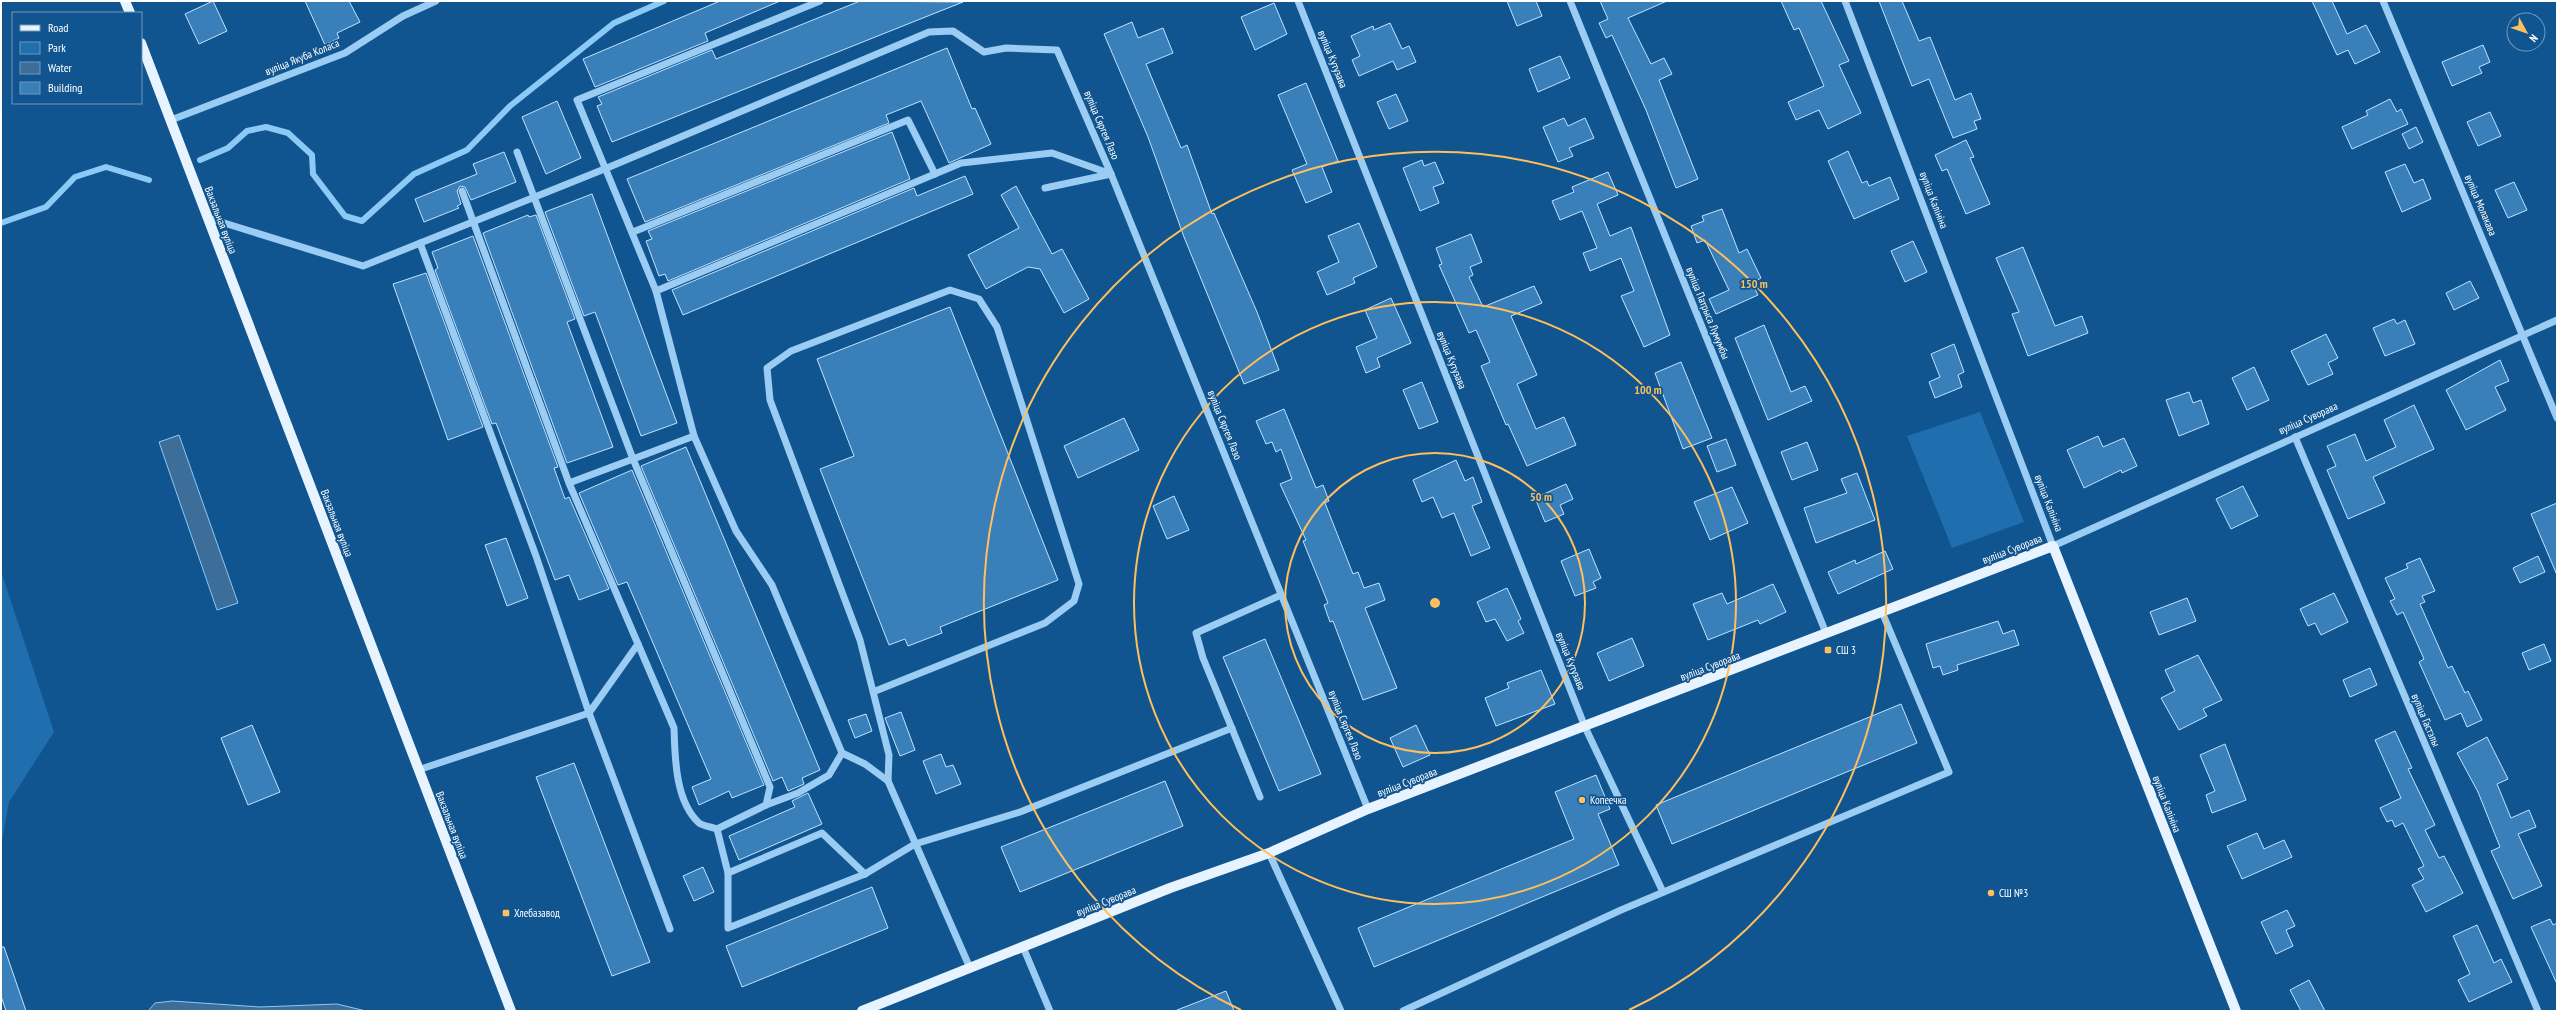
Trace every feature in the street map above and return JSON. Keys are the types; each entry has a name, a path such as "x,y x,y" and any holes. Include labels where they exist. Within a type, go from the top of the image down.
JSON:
{"main road":[{"path":"125,1 130,12"},
{"name":"Вакзальная вуліца","path":"142,46 511,1011"},
{"name":"вуліца Суворава","path":"862,1011 1170,888 1269,853 1368,809 1585,727 2053,546"},
{"name":"вуліца Калініна","path":"2053,546 2236,1011"}],"street":[{"name":"вуліца Якуба Коласа","path":"171,120 345,53 403,16 436,1"},
{"path":"820,1 577,100 607,168 656,291 694,436 736,531 772,584 842,753 865,764 888,781"},
{"name":"вуліца Кутузава","path":"1298,1 1585,727 1663,892"},
{"name":"вуліца Патрыса Лумумбы","path":"1570,1 1826,633"},
{"name":"вуліца Калініна","path":"1845,1 2053,546"},
{"name":"вуліца Молакава","path":"2383,1 2557,418"},
{"name":"вуліца Сяргея Лазо","path":"607,168 929,32 953,31 984,52 1006,48 1058,50 1111,174 1368,809"},
{"path":"633,232 908,120 935,174"},
{"path":"517,152 533,198 633,459 770,787 766,805"},
{"path":"656,291 961,163 1052,153 1111,174"},
{"path":"208,218 363,266 607,168"},
{"path":"1045,188 1111,174"},
{"path":"462,191 569,483 674,728 675,764 685,801 699,823 717,829 766,805 798,793 829,775 842,753"},
{"path":"420,243 536,556 589,713 670,930"},
{"path":"873,692 1045,622 1074,601 1079,584 997,327 979,299 950,290 791,351 767,368 770,400 860,640 873,692 889,755 888,781 970,968"},
{"name":"вуліца Суворава","path":"2053,546 2557,320"},
{"path":"569,483 694,436"},
{"name":"вуліца Гастэлы","path":"2294,437 2538,1011"},
{"path":"1260,797 1203,658 1196,632 1281,595"},
{"path":"1403,1011 1663,892 1949,772 1882,612"},
{"path":"418,770 589,713 638,644"},
{"path":"717,829 728,873 728,928 865,874 915,844 1020,812 1232,728"},
{"path":"728,873 822,833 865,874"},
{"path":"1269,853 1341,1011"},
{"path":"1023,947 1050,1011"}],"green space":[{"path":"1980,412 2024,522 1952,548 1907,436"},
{"path":"1,571 54,732 9,802 1,846"}],"water":[{"path":"179,435 238,603 217,610 159,442"},
{"path":"172,1001 260,1007 337,1004 366,1011 148,1011 155,1003"}],"building":[{"path":"213,1 227,31 199,44 185,14"},
{"path":"305,1 349,1 360,22 337,33 339,38 325,45"},
{"path":"720,1 780,1 705,33 708,41 595,87 583,59"},
{"path":"860,1 963,2 612,142 597,106 602,104 598,97 712,50 716,59"},
{"path":"1507,1 1536,1 1542,16 1517,26"},
{"path":"1600,1 1667,1 1628,18 1651,64 1664,58 1672,74 1659,80 1698,179 1676,188 1646,110 1612,35 1606,38 1599,23 1608,19"},
{"path":"1781,1 1821,1 1849,61 1839,65 1861,113 1828,129 1819,110 1796,120 1788,102 1824,86 1799,28 1794,30"},
{"path":"1879,1 1902,1 1919,41 1930,37 1955,100 1971,93 1981,119 1974,121 1977,129 1953,138 1929,79 1912,86"},
{"path":"2312,1 2332,1 2347,34 2366,25 2380,52 2355,64 2348,50 2337,55"},
{"path":"1274,3 1287,34 1255,50 1241,17"},
{"path":"1132,22 1138,38 1163,28 1173,53 1146,64 1181,148 1187,145 1212,214 1214,213 1257,312 1279,370 1244,384 1184,237 1148,137 1104,34"},
{"path":"1390,23 1402,49 1409,46 1416,62 1397,70 1393,61 1359,76 1352,60 1360,56 1351,36 1373,26 1374,30"},
{"path":"2483,45 2490,62 2479,67 2482,73 2452,86 2442,62"},
{"path":"947,48 972,109 975,108 991,144 949,163 921,101 886,115 889,123 645,222 627,179"},
{"path":"1560,56 1570,78 1538,92 1529,69"},
{"path":"1306,83 1338,161 1322,167 1332,192 1306,203 1292,170 1307,164 1278,95"},
{"path":"1396,94 1408,121 1389,129 1377,102"},
{"path":"2390,99 2397,112 2401,109 2408,124 2352,149 2342,127 2368,115 2366,111"},
{"path":"557,101 581,158 546,174 522,117"},
{"path":"2490,112 2501,136 2478,146 2467,122"},
{"path":"1564,118 1568,126 1585,118 1594,138 1569,148 1573,156 1558,162 1543,127"},
{"path":"2416,127 2423,142 2409,149 2402,134"},
{"path":"892,132 910,179 668,281 665,274 659,276 646,241 652,239 648,231"},
{"path":"1966,140 1974,157 1970,158 1990,204 1966,214 1947,169 1942,171 1935,155"},
{"path":"1848,151 1862,183 1867,181 1869,186 1890,177 1899,199 1854,219 1828,161"},
{"path":"504,152 516,182 471,200 465,187 460,186 457,191 461,204 457,206 459,208 424,222 415,199 477,174 473,164"},
{"path":"1422,160 1424,166 1435,162 1444,183 1433,187 1439,203 1420,211 1403,168"},
{"path":"2405,164 2414,183 2423,179 2431,199 2402,212 2385,172"},
{"path":"1608,172 1618,195 1597,204 1610,236 1631,227 1670,335 1644,347 1621,296 1634,291 1621,258 1590,271 1583,253 1597,248 1582,211 1560,220 1552,201 1574,192 1572,187"},
{"path":"965,176 973,194 683,315 672,290 914,188 917,196"},
{"path":"2514,182 2527,210 2508,218 2495,190"},
{"path":"1016,186 1052,254 1062,249 1089,299 1064,313 1040,269 1028,267 986,289 968,255 1019,228 1001,195"},
{"path":"592,194 677,423 641,436 595,312 584,316 545,212"},
{"path":"1722,209 1739,253 1747,249 1761,278 1752,283 1758,295 1716,314 1709,299 1729,290 1705,240 1697,243 1691,226 1704,221 1702,216"},
{"path":"528,215 529,217 536,215 575,319 567,322 613,447 567,463 483,233"},
{"path":"1359,223 1377,267 1353,278 1355,283 1327,295 1317,272 1339,262 1328,236"},
{"path":"1471,234 1482,262 1470,267 1473,275 1469,277 1483,307 1534,286 1542,303 1511,316 1537,375 1517,384 1536,429 1564,417 1576,445 1527,466 1508,424 1506,425 1481,366 1490,362 1476,330 1469,333 1439,265 1442,264 1436,248"},
{"path":"473,236 558,467 554,468 565,499 569,497 609,589 579,600 569,575 555,580 496,423 492,424 435,270 438,268 432,252"},
{"path":"1913,241 1927,272 1905,282 1891,251"},
{"path":"2023,247 2055,326 2082,316 2088,333 2028,356 2012,314 2019,312 1996,258"},
{"path":"426,273 483,427 448,440 393,284"},
{"path":"2470,281 2479,298 2454,310 2446,293"},
{"path":"1391,298 1411,343 1377,358 1380,367 1366,373 1356,347 1377,338 1365,310"},
{"path":"950,307 1058,580 940,627 942,633 908,646 905,639 889,645 820,469 854,456 817,359"},
{"path":"2394,319 2397,324 2405,320 2415,344 2385,356 2373,328"},
{"path":"1764,325 1791,392 1805,386 1812,401 1768,420 1735,338"},
{"path":"2326,334 2338,358 2328,363 2333,374 2308,385 2291,351"},
{"path":"1954,344 1964,372 1958,375 1962,387 1935,398 1929,382 1940,377 1931,354"},
{"path":"2500,360 2509,381 2495,387 2506,410 2466,430 2446,390"},
{"path":"1681,362 1712,438 1683,449 1655,373"},
{"path":"2254,367 2269,400 2247,410 2232,378"},
{"path":"1422,382 1438,422 1419,429 1403,390"},
{"path":"2189,392 2193,403 2201,400 2209,424 2179,436 2166,400"},
{"path":"2414,405 2434,449 2373,477 2385,503 2348,519 2327,470 2336,466 2327,446 2355,434 2366,461 2396,447 2384,420"},
{"path":"1284,409 1316,488 1323,485 1329,501 1325,503 1353,574 1358,572 1364,588 1379,583 1385,600 1365,608 1397,688 1363,700 1333,621 1330,622 1324,605 1328,603 1303,541 1306,540 1280,484 1292,479 1281,449 1276,452 1272,442 1266,444 1256,421"},
{"path":"1124,418 1139,450 1078,478 1064,446"},
{"path":"2098,436 2103,447 2124,438 2137,466 2122,473 2121,470 2084,488 2067,450"},
{"path":"1726,439 1736,465 1717,472 1707,446"},
{"path":"1807,442 1818,470 1792,480 1781,452"},
{"path":"686,447 820,770 802,778 804,784 788,791 782,777 773,781 641,466"},
{"path":"1456,460 1465,481 1473,477 1482,502 1472,506 1490,548 1471,556 1454,513 1442,518 1433,497 1422,502 1413,480"},
{"path":"632,470 764,785 732,798 729,791 699,805 692,787 711,779 627,582 618,585 579,493"},
{"path":"1857,473 1875,520 1816,543 1804,508 1847,493 1841,479"},
{"path":"1566,484 1573,499 1560,505 1564,514 1545,522 1535,498"},
{"path":"2243,486 2258,516 2231,529 2216,499"},
{"path":"1732,487 1748,523 1710,540 1694,502"},
{"path":"1174,496 1189,530 1167,539 1153,506"},
{"path":"2557,503 2557,575 2531,514"},
{"path":"506,538 528,598 507,606 485,545"},
{"path":"1589,549 1601,578 1593,582 1596,588 1575,596 1561,561"},
{"path":"1885,551 1893,569 1838,594 1828,572 1855,560 1856,564"},
{"path":"2538,556 2545,572 2520,583 2513,568"},
{"path":"2420,558 2435,591 2422,596 2425,602 2420,604 2448,668 2452,666 2465,693 2468,691 2482,720 2467,727 2461,713 2445,720 2419,662 2424,659 2403,612 2397,615 2390,601 2395,599 2385,578 2408,568 2406,564"},
{"path":"1773,584 1786,612 1760,624 1758,620 1708,640 1693,604 1722,593 1727,604"},
{"path":"1507,588 1521,619 1518,621 1524,633 1507,641 1495,619 1486,622 1477,602"},
{"path":"2334,593 2348,622 2321,635 2315,623 2308,626 2300,609"},
{"path":"2187,598 2196,621 2159,635 2150,612"},
{"path":"1998,621 2003,634 2014,630 2019,645 1957,665 1958,670 1943,675 1940,666 1933,668 1926,644"},
{"path":"1632,638 1644,666 1609,681 1597,653"},
{"path":"1265,639 1321,774 1279,791 1223,657"},
{"path":"2544,644 2551,661 2529,670 2522,653"},
{"path":"2198,655 2222,700 2203,709 2207,716 2179,730 2161,698 2175,691 2165,670"},
{"path":"2370,668 2377,685 2350,697 2343,680"},
{"path":"1541,670 1555,704 1496,726 1485,698 1509,688 1507,683"},
{"path":"1901,704 1917,743 1672,844 1656,805"},
{"path":"901,712 915,750 900,756 885,718"},
{"path":"866,714 872,731 855,738 848,720"},
{"path":"252,725 280,792 248,805 221,738"},
{"path":"1416,725 1430,755 1403,767 1390,738"},
{"path":"2395,731 2412,768 2408,769 2435,825 2425,830 2439,858 2444,856 2463,893 2426,912 2412,885 2424,879 2418,869 2424,866 2403,823 2395,827 2392,820 2387,822 2380,808 2401,798 2375,740"},
{"path":"2487,737 2508,779 2497,784 2511,818 2529,810 2536,827 2518,834 2542,886 2513,899 2491,851 2500,847 2478,792 2457,753"},
{"path":"2225,744 2246,800 2212,813 2206,795 2215,791 2200,755"},
{"path":"941,754 946,767 953,765 961,784 936,794 923,761"},
{"path":"574,763 650,962 612,976 536,777"},
{"path":"1596,775 1610,809 1598,814 1619,865 1374,967 1358,928 1574,839 1555,792"},
{"path":"1165,781 1183,826 1020,892 1001,847"},
{"path":"808,793 822,824 739,860 729,836 795,807 792,801"},
{"path":"2257,833 2264,849 2284,840 2292,857 2242,879 2227,846"},
{"path":"703,867 714,892 694,901 683,876"},
{"path":"872,887 888,928 742,987 726,946"},
{"path":"2287,910 2295,926 2286,930 2293,946 2276,954 2261,922"},
{"path":"2550,919 2553,925 2557,923 2557,984 2531,927"},
{"path":"2477,925 2494,963 2501,959 2512,982 2469,1002 2458,980 2470,974 2453,936"},
{"path":"1,947 4,947 26,1011 6,1011 1,996"},
{"path":"2309,980 2325,1011 2301,1011 2290,990"},
{"path":"1226,991 1234,1011 1177,1011 1177,1010"}],"waterway":[{"path":"200,160 228,148 247,131 266,127 288,133 312,155 313,174 345,216 362,221 414,174 467,150 510,106 614,23 664,1"},
{"path":"1,223 46,207 75,177 106,167 149,180"}],"place":[{"name":"СШ 3","path":"1828,650"},
{"name":"Копеечка","path":"1582,800"},
{"name":"СШ №3","path":"1991,893"},
{"name":"Хлебазавод","path":"506,913"}]}
